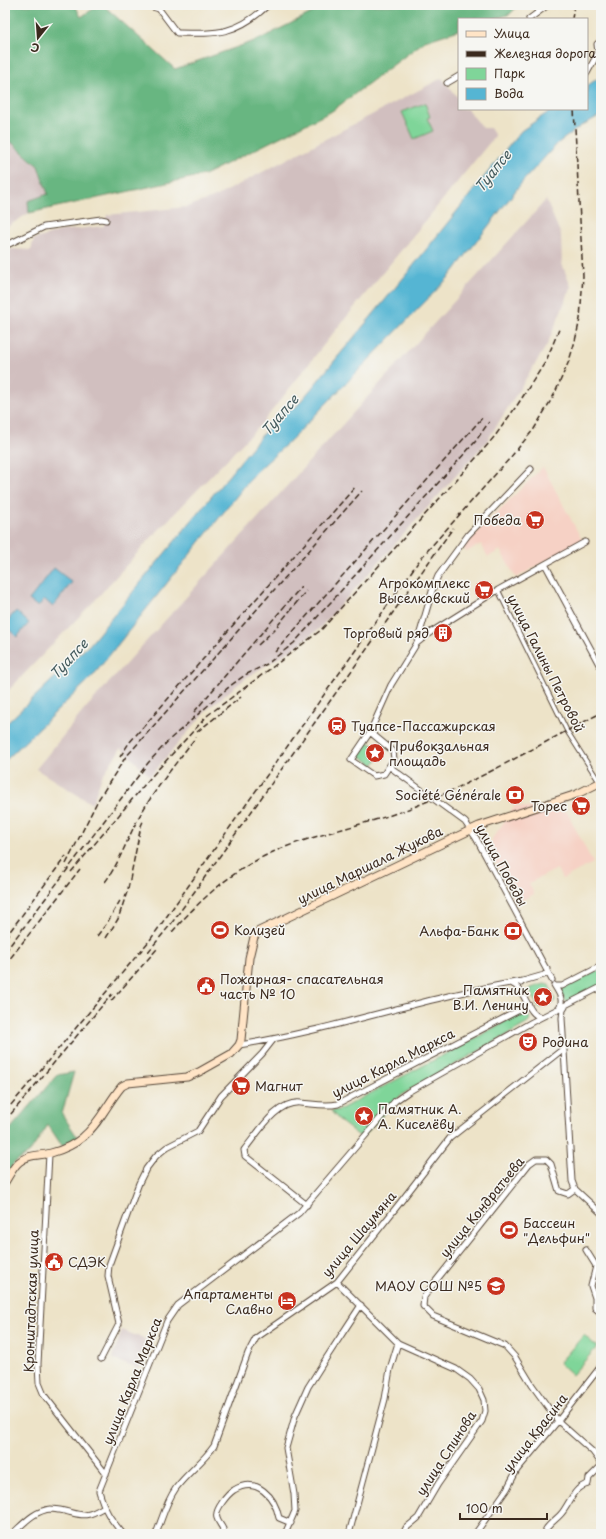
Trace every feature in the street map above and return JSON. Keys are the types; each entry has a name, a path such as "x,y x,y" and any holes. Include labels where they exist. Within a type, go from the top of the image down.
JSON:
{"main road":[{"name":"улица Маршала Жукова","path":"239,1045 241,1040 249,958 254,937 259,931 471,830 577,794 601,784"},
{"path":"5,1182 19,1162 31,1155 49,1154 71,1146 83,1137 93,1128 122,1086 128,1083 187,1077 231,1054 239,1045"}],"street":[{"path":"146,5 159,9 176,34 211,34 238,27 256,17 268,5"},
{"path":"530,18 548,5"},
{"path":"588,72 599,55 597,44 601,41"},
{"path":"447,83 458,77"},
{"path":"5,246 44,228 101,219 106,220"},
{"path":"418,643 433,588 438,576 468,535 531,469"},
{"path":"370,732 393,751 394,759 384,774 374,776 351,760 370,732 391,685 418,643 431,632 498,590 585,542"},
{"path":"545,564 601,668"},
{"name":"улица Галины Петровой","path":"498,590 567,731 601,784"},
{"name":"улица Победы","path":"390,767 465,822 471,830 552,980"},
{"path":"555,986 562,986 601,966"},
{"path":"544,975 547,972 547,969"},
{"path":"239,1045 273,1040 455,995 523,981 544,975 549,976 562,1000 561,1011 563,1049 572,1181 575,1189 601,1213"},
{"path":"521,991 520,985 523,981"},
{"path":"510,983 517,986 529,1005 534,1015 532,1022"},
{"name":"улица Карла Маркса","path":"104,1507 99,1491 167,1321 178,1305 294,1217 307,1205 395,1101 408,1092 532,1022 561,1011 601,987"},
{"name":"улица Карла Маркса","path":"307,1205 245,1156 244,1150 275,1112 288,1104 295,1103 324,1106 338,1104 529,1005"},
{"path":"534,1015 542,1017"},
{"path":"101,1359 119,1324 108,1276 109,1265 139,1183 146,1169 156,1156 167,1147 198,1131 221,1096 262,1054 273,1040"},
{"name":"улица Шаумяна","path":"156,1534 164,1511 176,1488 208,1455 214,1446 248,1353 256,1338 337,1282 450,1138 563,1049"},
{"name":"Кронштадтская улица","path":"49,1154 38,1364 39,1383 44,1395 106,1474"},
{"name":"улица Кондратьева","path":"558,1421 532,1385 515,1357 505,1346 433,1316 424,1306 424,1297 529,1164 536,1159 546,1159 551,1164 559,1191 568,1194 575,1189"},
{"path":"586,1250 596,1266 591,1286 595,1298 595,1308 601,1313"},
{"name":"улица Спинова","path":"337,1282 398,1343 456,1368 470,1379 479,1389 484,1400 485,1411 482,1421 438,1484 418,1518 406,1528 403,1534"},
{"path":"285,1534 295,1511 294,1494 286,1448 295,1416 308,1387 361,1305"},
{"path":"349,1534 385,1400 390,1368 398,1343"},
{"name":"улица Красина","path":"475,1534 507,1489 517,1470 601,1366"},
{"path":"546,1529 551,1522 564,1512 571,1497 583,1486 588,1484 590,1478 601,1465 593,1452 558,1421"},
{"path":"221,1534 223,1529 216,1517 218,1509 234,1490 246,1486 255,1487 266,1492 273,1501 278,1518 291,1523"},
{"path":"12,1534 39,1512 51,1509 69,1512 80,1516 88,1516 104,1507 107,1515 123,1534"}],"shaded area":[{"path":"442,78 458,98 458,110 468,110 483,128 490,128 495,136 330,337 263,422 149,540 96,599 5,694 5,252 12,249 31,250 34,239 60,231 104,226 107,215 186,207 213,198"},
{"path":"11,142 38,166 48,194 29,201 29,213 5,228 5,143"},
{"path":"546,200 561,235 562,264 571,287 547,345 487,441 319,629 290,651 247,677 209,708 150,776 121,748 102,776 92,804 36,769 85,709"},
{"path":"543,467 582,540 516,578 500,550 488,557 481,544 466,552 463,546"},
{"path":"515,806 567,812 593,863 562,879 557,869 529,883 534,894 516,903 491,853 492,839"},
{"path":"122,1330 149,1341 139,1369 112,1359"}],"green space":[{"path":"5,5 75,5 81,17 99,5 103,5 175,69 260,39 327,5 519,5 510,14 498,18 458,18 458,30 425,41 332,111 204,175 29,213 28,201 48,194 38,166 11,142 5,143"},
{"path":"425,103 430,117 427,118 433,131 414,139 402,112"},
{"path":"369,742 383,752 373,765 359,755"},
{"path":"601,969 601,985 567,1004 560,990"},
{"path":"544,984 549,985 555,1000 554,1002 540,1008 538,1007 530,990 531,988"},
{"path":"523,1011 527,1013 530,1019 528,1023 401,1095 362,1138 341,1122 331,1111 339,1110 476,1038"},
{"path":"74,1072 62,1114 78,1138 62,1146 48,1125 30,1152 14,1163 5,1178 5,1135 57,1075"},
{"path":"584,1335 597,1347 572,1375 559,1363"}],"water":[{"name":"Туапсе","path":"601,76 601,115 581,126 558,143 523,181 450,276 292,439 255,473 92,677 5,761 5,725 90,644 281,412 296,407 405,276 521,131 552,110 588,110 588,85"},
{"path":"54,568 72,582 53,607 44,599 38,607 29,600"},
{"path":"16,611 29,623 17,637 5,626 5,623"}],"railway":[{"path":"572,18 574,5"},
{"path":"5,1112 150,940 421,558 534,429 554,395 569,361 580,319 583,276 574,110"},
{"path":"71,872 151,777 208,715 321,630 476,458 495,436 546,361 560,327"},
{"path":"275,652 483,417"},
{"path":"5,952 148,763 169,740 230,686 245,675 267,664 294,643 475,442 489,422"},
{"path":"120,757 129,743 356,486"},
{"path":"66,864 98,800 125,758 362,491"},
{"path":"148,952 171,924 200,884 453,528"},
{"path":"194,712 301,587"},
{"path":"258,645 274,630 306,591"},
{"path":"197,732 241,697"},
{"path":"172,932 194,908 230,877 273,852 324,834 394,814 436,798 484,775 601,713"},
{"path":"105,882 115,866 145,807 166,776 196,737"},
{"path":"106,938 118,919 128,889 141,826 144,819"},
{"path":"5,938 66,856"},
{"path":"5,965 80,869"},
{"path":"97,936 107,923 121,899"},
{"path":"111,1001 157,949"},
{"path":"5,1121 112,994"}],"place":[{"name":"Победа","path":"535,520"},
{"name":"Агрокомплекс Выселковский","path":"484,590"},
{"name":"Торговый ряд","path":"443,633"},
{"name":"Туапсе-Пассажирская","path":"337,726"},
{"name":"Привокзальная площадь","path":"375,753"},
{"name":"Société Générale","path":"515,795"},
{"name":"Торес","path":"581,806"},
{"name":"Колизей","path":"220,930"},
{"name":"Альфа-Банк","path":"513,931"},
{"name":"Пожарная- спасательная часть № 10","path":"206,986"},
{"name":"Памятник В.И. Ленину","path":"543,997"},
{"name":"Родина","path":"528,1042"},
{"name":"Магнит","path":"241,1086"},
{"name":"Памятник А. А. Киселёву","path":"364,1116"},
{"name":"Бассеин \"Дельфин\"","path":"509,1230"},
{"name":"СДЭК","path":"54,1262"},
{"name":"МАОУ СОШ №5","path":"496,1286"},
{"name":"Апартаменты Славно","path":"287,1301"}]}
